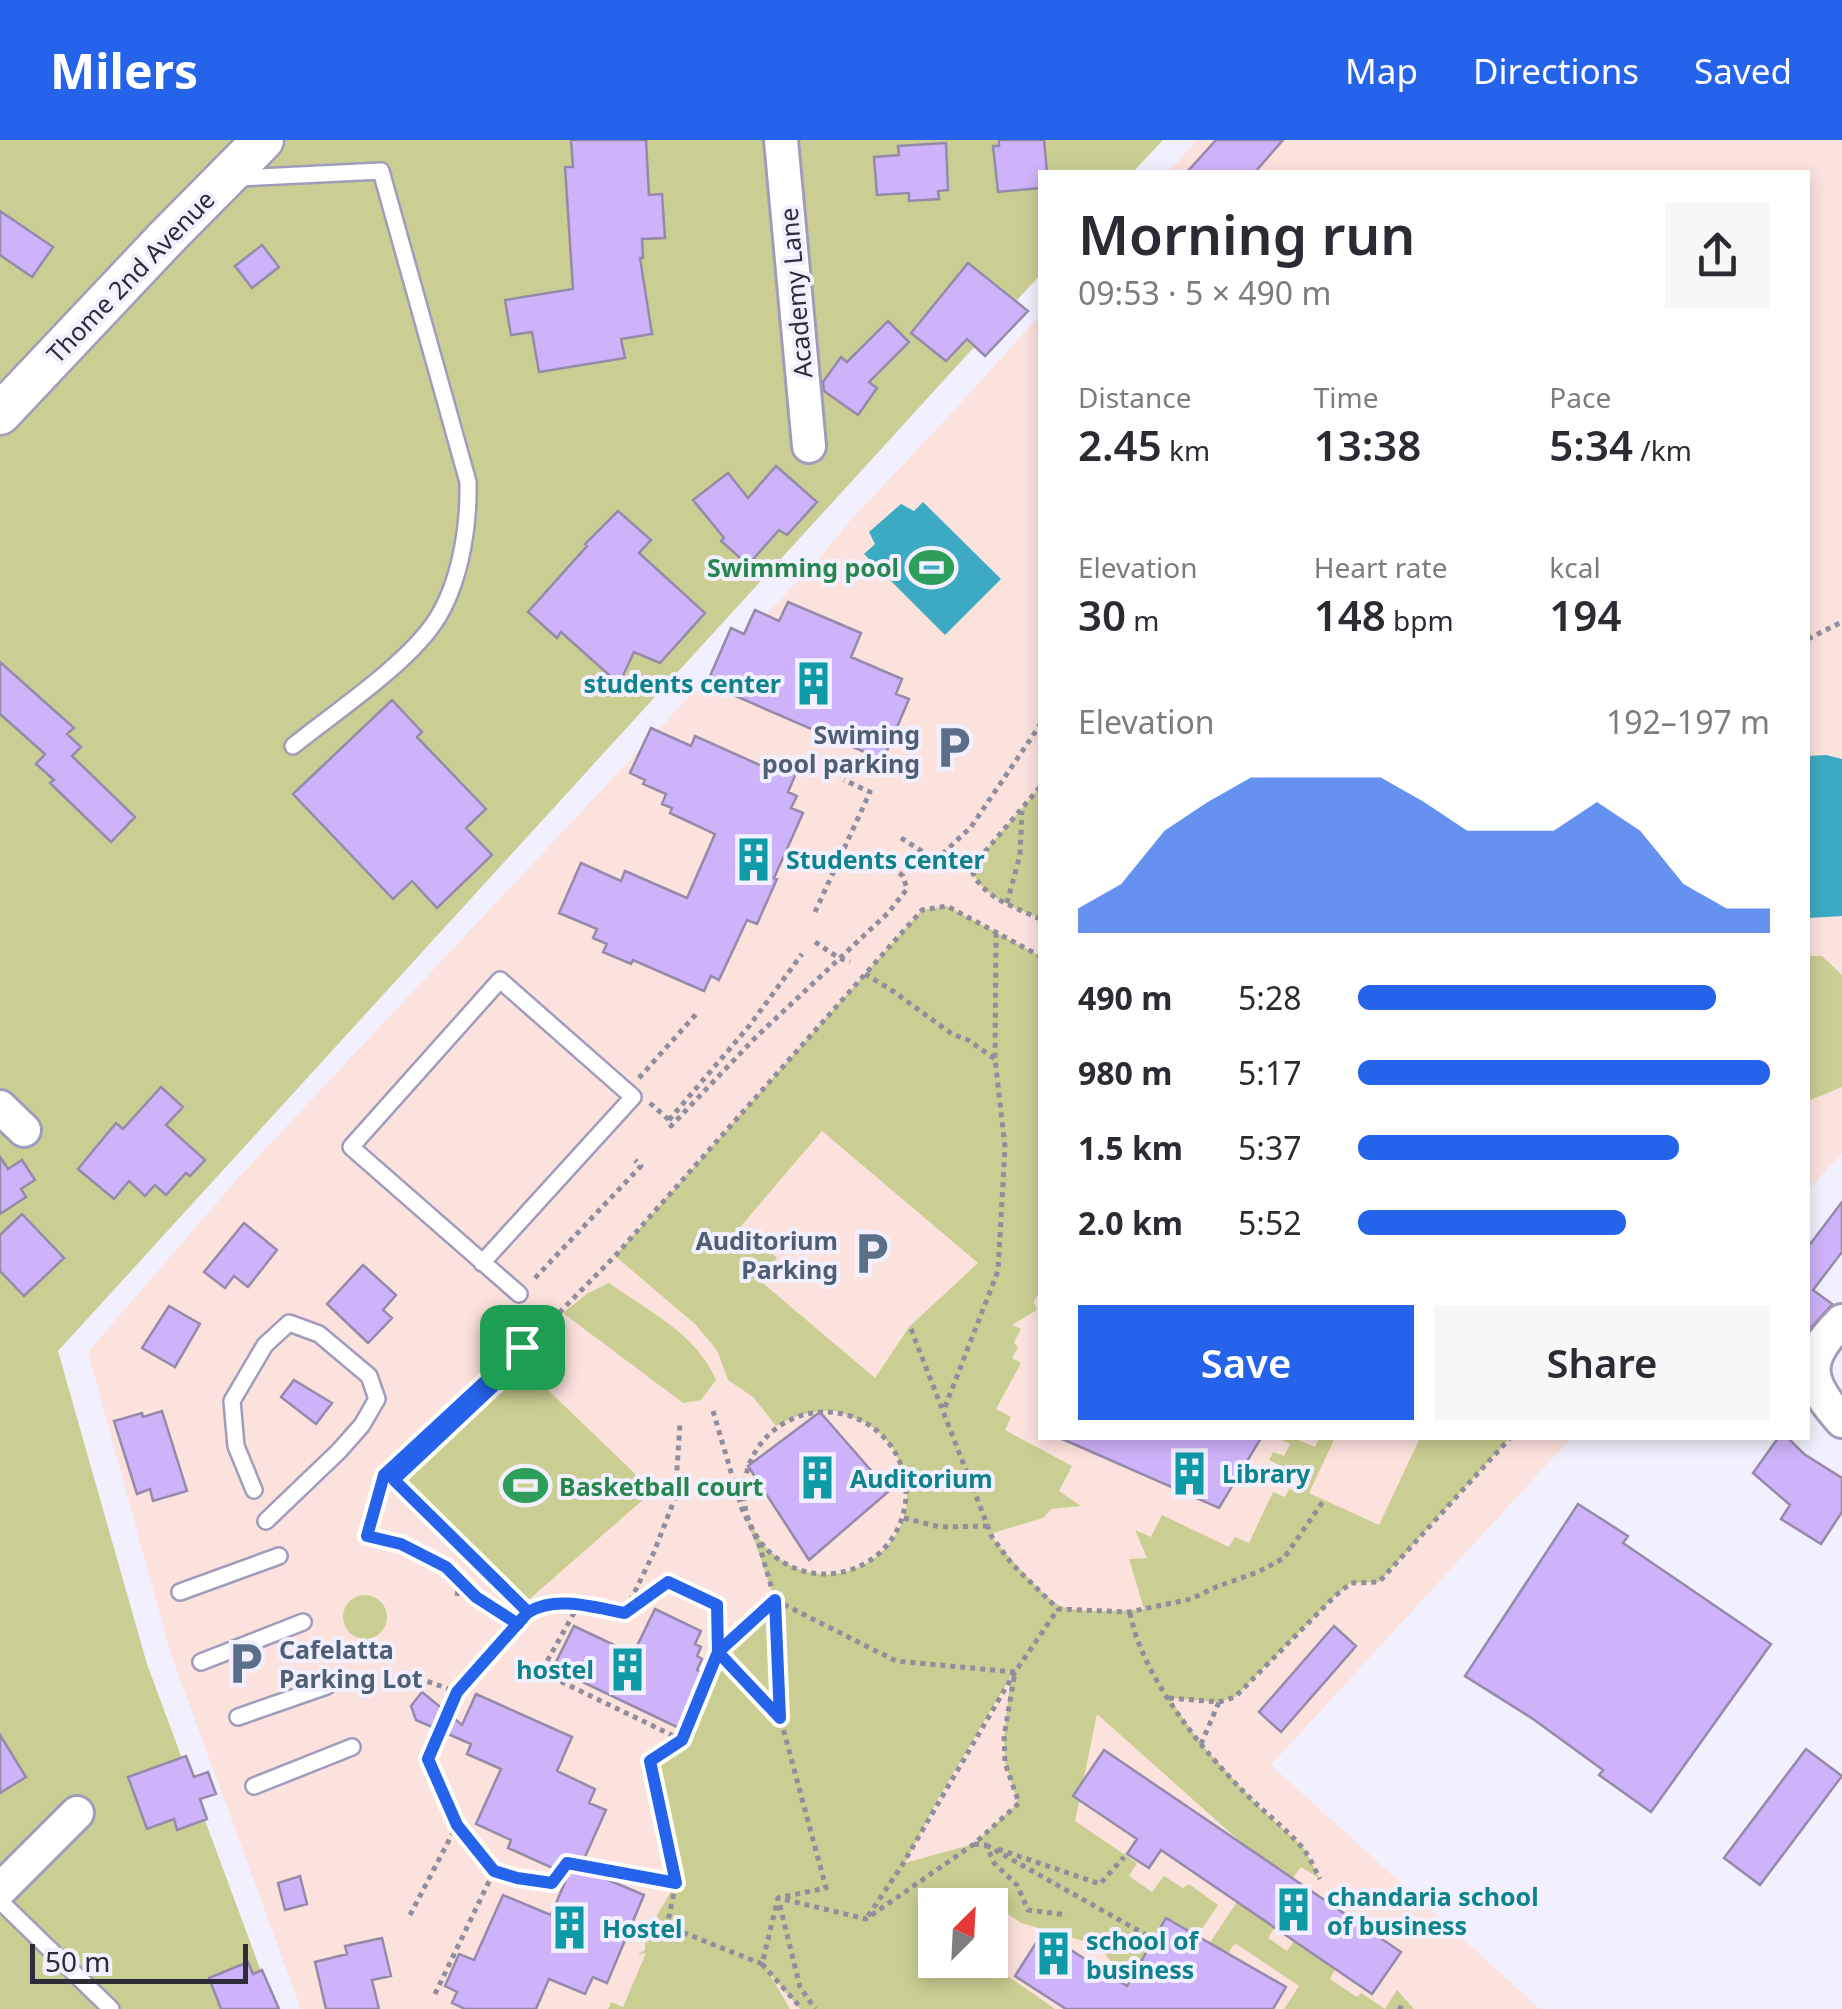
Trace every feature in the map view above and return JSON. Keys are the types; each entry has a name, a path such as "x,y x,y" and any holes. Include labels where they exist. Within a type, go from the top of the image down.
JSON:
{"street":[{"name":"Thome 2nd Avenue","path":"0,414 263,140"},
{"name":"Academy Lane","path":"781,140 809,446"},
{"path":"0,1107 24,1130"},
{"path":"1842,1322 1818,1350 1812,1366 1826,1403 1842,1420"},
{"path":"0,1890 77,1814"}],"lane":[{"path":"224,178 381,170 468,482 464,544 438,618 410,652 293,746"},
{"path":"482,1262 633,1097 500,980 350,1148 519,1294"},
{"path":"254,1490 236,1446 232,1401 265,1345 290,1322 319,1334 369,1376 377,1399 362,1425 339,1451 266,1521"},
{"path":"180,1592 279,1556"},
{"path":"200,1662 304,1622"},
{"path":"238,1717 327,1686"},
{"path":"254,1786 352,1747"},
{"path":"0,1901 111,2009"}],"path":[{"path":"1810,638 1842,622"},
{"path":"902,838 936,860 972,826 1038,728"},
{"path":"815,912 870,792 844,780"},
{"path":"1038,789 971,868 975,882 983,889 1038,918"},
{"path":"1007,903 1020,856 1022,808"},
{"path":"640,1094 672,1126 756,1037 888,914 907,889 903,876 886,863"},
{"path":"518,1624 476,1597 446,1567 401,1544 367,1536 384,1475 615,1256 922,910 946,906 1038,955"},
{"path":"944,1410 998,1271 1005,1147 996,1059 996,932"},
{"path":"816,942 850,962"},
{"path":"669,1120 750,1025 802,954"},
{"path":"865,974 996,1059"},
{"path":"632,1086 698,1012"},
{"path":"519,1294 641,1166 635,1160"},
{"path":"911,1328 992,1537 1012,1564 1058,1609 1130,1612 1191,1600 1284,1558 1324,1500"},
{"path":"522,1347 515,1366 394,1480 528,1612"},
{"path":"714,1411 742,1509 760,1544 775,1600 780,1718 826,1888 778,1898"},
{"path":"836,1411 866,1422 887,1439 902,1462 907,1488 904,1518 878,1558 854,1571 829,1575 801,1570 762,1542 748,1518 744,1493 750,1456 766,1432 784,1420 811,1412 836,1411"},
{"path":"625,1613 675,1498 680,1424"},
{"path":"1168,1698 1219,1702 1234,1696 1334,1596 1351,1583 1379,1582 1508,1440"},
{"path":"904,1518 940,1528 989,1526"},
{"path":"676,1883 567,1863 552,1883 517,1878 494,1871 457,1825 428,1759 457,1692 528,1612 579,1604 625,1613 668,1582 717,1605 718,1652 682,1740 650,1761 676,1883 667,1926 762,1964 802,2009"},
{"path":"455,1593 476,1597"},
{"path":"548,1597 548,1606"},
{"path":"718,1652 775,1600"},
{"path":"775,1600 896,1661 1014,1672"},
{"path":"579,1604 541,1672 682,1740"},
{"path":"866,1919 901,1867 1014,1672 1058,1609"},
{"path":"1130,1612 1140,1649 1168,1698 1201,1744 1247,1795 1304,1848 1320,1879"},
{"path":"718,1652 780,1718"},
{"path":"778,1898 866,1919 974,1844 1019,1803 1005,1762 1004,1736 1014,1672"},
{"path":"418,1678 457,1692"},
{"path":"1201,1744 1219,1702"},
{"path":"410,1915 457,1825"},
{"path":"463,1848 468,1839"},
{"path":"974,1844 1100,1884 1124,1857"},
{"path":"986,1845 994,1863 1017,1884 1028,1910 1066,1915"},
{"path":"986,1845 1164,1945"},
{"path":"435,1994 494,1871"},
{"path":"762,1964 778,1898"},
{"path":"778,1898 800,1987 815,2009"}],"shaded area":[{"path":"1197,140 1842,140 1842,1153 1810,1188 1810,170 1170,170"},
{"path":"1038,317 1038,1440 1569,1440 1271,1765 1540,2009 301,2009 170,1652 88,1352 238,1178 820,557"}],"green space":[{"path":"0,140 1163,140 1135,170 1038,170 1038,277 58,1351 147,1664 275,2009 0,2009"},
{"path":"1038,789 1038,918 990,894 971,868"},
{"path":"947,906 1038,955 1038,1295 1034,1302 1037,1310 1012,1325 1021,1329 1012,1358 1021,1363 996,1409 1011,1417 1005,1430 1072,1466 1059,1491 1081,1506 1051,1509 1043,1518 989,1534 1024,1574 1063,1607 1144,1609 1129,1559 1147,1558 1135,1530 1151,1537 1162,1515 1229,1547 1235,1537 1249,1543 1273,1492 1285,1497 1299,1475 1269,1460 1273,1452 1284,1456 1290,1444 1282,1440 1299,1440 1315,1447 1318,1440 1334,1440 1309,1493 1379,1525 1419,1440 1508,1440 1379,1582 1351,1583 1235,1697 1219,1702 1169,1698 1201,1744 1260,1808 1304,1848 1320,1879 1301,1867 1291,1880 1253,1853 1097,1714 1075,1821 1137,1863 1129,1876 1152,1892 1164,1876 1183,1888 1189,1884 1218,1905 1148,2009 1098,1945 1021,1923 1008,1914 1008,1888 918,1888 918,1978 1008,1976 1055,2009 800,2009 767,1970 790,2009 608,2009 611,2002 623,2007 646,1953 637,1955 645,1950 646,1934 676,1883 651,1761 682,1740 718,1651 775,1600 747,1519 764,1545 792,1566 822,1574 851,1570 876,1557 895,1536 906,1509 906,1479 892,1448 877,1430 857,1419 828,1411 804,1414 776,1426 753,1397 728,1380 717,1350 695,1324 615,1256 922,910","holes":["822,1131 978,1263 909,1327 875,1378 759,1280 777,1258 741,1226","1011,1676 1005,1763 1018,1803 974,1844 905,1863"]},
{"path":"1810,956 1822,956 1842,975 1842,1087 1810,1100"},
{"path":"609,1283 670,1325 697,1350 716,1380 701,1400 683,1403 563,1313 588,1293"},
{"name":"Basketball court","path":"523,1366 653,1491 525,1603 400,1481"},
{"path":"365,1595 380,1602 387,1617 380,1632 365,1639 350,1632 343,1617 350,1602"},
{"path":"1237,1902 1275,1927 1268,1938 1287,1951 1294,1941 1335,1969 1330,1979 1385,2009 1284,2009 1299,1986 1235,1943 1226,1956 1209,1944"},
{"path":"1397,1990 1414,2009 1385,2009"}],"water":[{"name":"Swimming pool","path":"923,502 1001,579 945,635 864,554 875,544 869,532 901,504 914,511"},
{"path":"1810,756 1842,759 1842,916 1810,918"}],"building":[{"path":"571,140 646,140 649,195 662,194 665,238 642,239 640,258 652,334 621,339 625,358 539,372 532,332 511,335 505,300 573,289 565,167 573,167"},
{"path":"999,140 1044,140 1047,170 1038,170 1038,188 998,192 993,146 999,146"},
{"path":"1216,140 1283,140 1257,170 1189,170"},
{"path":"946,143 948,190 938,191 939,199 909,201 909,193 877,195 874,157 899,155 898,146"},
{"path":"0,211 53,247 32,277 0,255"},
{"path":"262,245 279,267 252,288 235,266"},
{"path":"968,263 1028,311 985,356 967,339 946,361 911,333"},
{"path":"888,321 909,342 869,382 877,388 858,415 824,391 823,382 841,357 847,362"},
{"path":"776,466 817,502 787,535 779,530 748,565 721,541 724,538 693,500 728,473 748,498"},
{"path":"618,511 651,540 639,553 705,613 660,663 634,652 619,684 561,632 557,638 528,612"},
{"name":"students center","path":"788,602 861,633 851,657 902,679 896,694 909,699 883,760 733,695 737,687 710,676 731,628 744,634 755,610 779,621"},
{"path":"0,662 74,728 67,734 81,747 72,756 135,817 111,842 50,783 54,780 36,764 45,754 0,714"},
{"path":"392,700 422,732 417,737 486,809 466,828 492,855 437,908 412,881 393,899 293,794"},
{"name":"Students center","path":"651,728 691,746 695,736 762,766 766,757 797,771 788,792 797,796 791,808 803,813 774,878 777,879 757,924 747,920 719,980 711,976 704,991 633,960 631,964 603,952 607,944 593,938 597,929 559,913 581,863 621,881 625,871 687,898 715,834 670,813 672,808 662,804 666,794 630,773"},
{"path":"161,1087 183,1107 166,1125 205,1160 190,1176 186,1173 166,1195 155,1185 145,1196 129,1181 114,1199 78,1169 116,1123 123,1129"},
{"path":"0,1157 8,1169 22,1160 35,1180 21,1189 26,1197 0,1214"},
{"path":"1842,1202 1842,1252 1813,1290 1832,1304 1810,1329 1810,1244"},
{"path":"22,1214 64,1258 24,1296 0,1271 0,1235"},
{"path":"244,1223 277,1250 248,1287 234,1276 225,1288 204,1272"},
{"path":"363,1265 396,1295 383,1310 392,1318 368,1343 327,1304"},
{"path":"169,1306 200,1324 175,1367 142,1348"},
{"path":"294,1380 332,1403 316,1424 281,1397"},
{"path":"162,1411 187,1491 153,1501 150,1489 137,1494 114,1421"},
{"name":"Auditorium","path":"820,1412 889,1491 809,1560 748,1466"},
{"name":"Library","path":"1065,1440 1260,1440 1219,1508"},
{"path":"1777,1440 1790,1440 1804,1454 1842,1478 1842,1512 1821,1544 1781,1519 1790,1505 1753,1473"},
{"path":"1578,1504 1628,1536 1623,1543 1771,1644 1651,1812 1599,1775 1603,1770 1465,1676"},
{"name":"hostel","path":"655,1609 701,1631 695,1644 701,1647 697,1656 702,1659 697,1670 705,1674 679,1728 553,1668 574,1626 633,1654"},
{"path":"1334,1626 1356,1646 1281,1732 1259,1712"},
{"path":"422,1692 462,1725 476,1694 572,1737 557,1771 595,1789 589,1803 606,1810 580,1868 644,1895 607,1983 593,1977 585,1994 549,1979 536,2009 465,2009 452,2003 457,1992 445,1986 459,1954 474,1960 503,1895 551,1915 568,1875 508,1848 511,1840 476,1824 501,1769 467,1754 471,1744 416,1720 411,1706"},
{"path":"0,1735 26,1777 0,1793"},
{"path":"1806,1749 1842,1776 1760,1885 1724,1858"},
{"name":"chandaria school of business","path":"1104,1750 1401,1952 1372,1994 1161,1850 1149,1868 1127,1854 1137,1839 1073,1796"},
{"path":"186,1756 194,1777 208,1772 216,1794 200,1799 207,1819 177,1830 174,1819 147,1829 128,1777"},
{"path":"300,1876 307,1904 285,1910 278,1883"},
{"path":"1166,1918 1286,1987 1273,2009 1066,2009 1015,1976 1043,1932 1127,1986"},
{"path":"382,1938 391,1976 372,1980 379,2009 326,2009 315,1962 347,1954 345,1946"},
{"path":"248,1962 253,1974 262,1970 279,2009 221,2009 209,1978"}],"place":[{"name":"Swimming pool","path":"932,567"},
{"name":"students center","path":"814,683"},
{"name":"Swiming pool parking","path":"953,748"},
{"name":"Students center","path":"753,859"},
{"name":"Auditorium Parking","path":"871,1254"},
{"name":"Library","path":"1189,1473"},
{"name":"Auditorium","path":"817,1478"},
{"name":"Basketball court","path":"526,1486"},
{"name":"Cafelatta Parking Lot","path":"246,1663"},
{"name":"hostel","path":"627,1669"},
{"name":"chandaria school of business","path":"1294,1910"},
{"name":"Hostel","path":"569,1928"},
{"name":"school of business","path":"1053,1954"}],"route":[{"path":"522,1347 384,1475 367,1536 401,1544 446,1567 476,1597 518,1624 528,1612 548,1606 579,1604 625,1613 668,1582 717,1605 718,1652 780,1718 775,1600 718,1652 682,1740 650,1761 676,1883 567,1863 552,1883 494,1871 457,1825 428,1759 457,1692 518,1624 528,1612 394,1480 515,1366 522,1347"}]}
